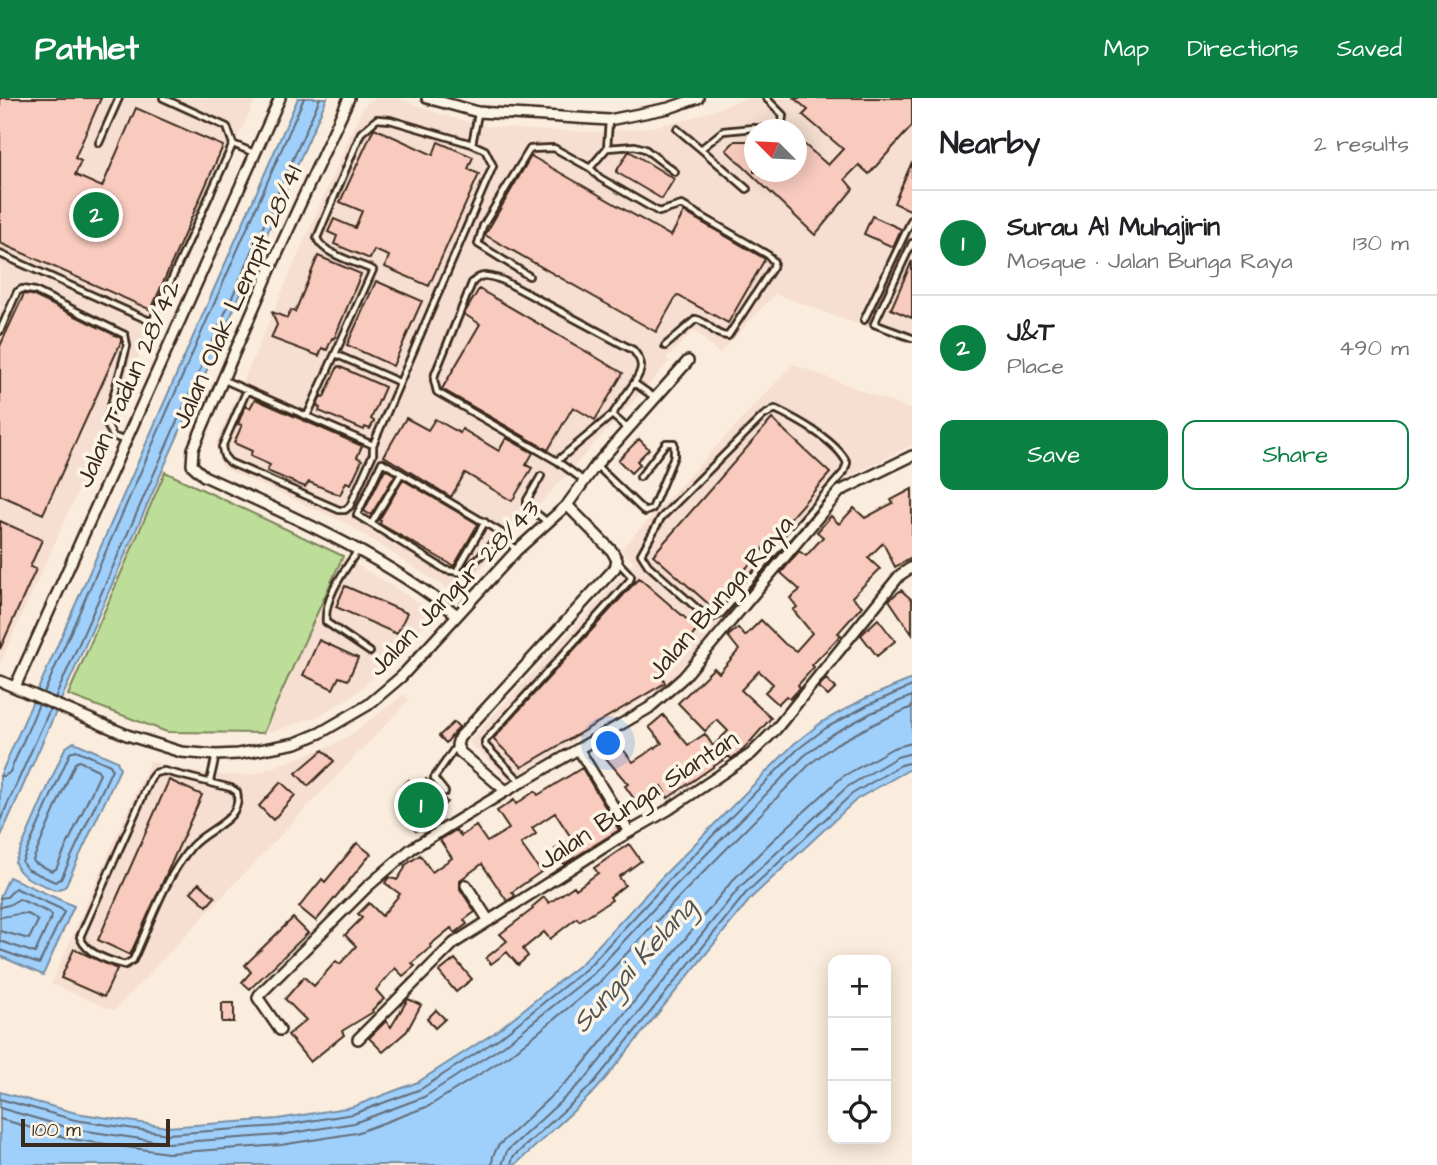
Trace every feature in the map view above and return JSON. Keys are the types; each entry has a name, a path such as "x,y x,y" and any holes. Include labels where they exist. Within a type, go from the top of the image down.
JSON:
{"street":[{"name":"Jalan Tadun 28/42","path":"15,687 280,98"},
{"name":"Jalan Olak Lempit 28/41","path":"349,98 193,449 192,465 204,476 359,550 457,615"},
{"path":"427,98 478,112 609,120 668,108 698,98"},
{"name":"Jalan Jangur 28/43","path":"0,681 154,746 181,752 238,754 296,743 344,721 401,677 516,551 546,521 567,505 596,465 688,361"},
{"name":"Jalan Bunga Raya","path":"280,1030 258,998 259,995 367,887 411,849 506,790 649,708 684,677 840,491 912,456"},
{"path":"506,790 460,752 457,745 464,732 610,577 617,560 612,551 567,505"},
{"name":"Jalan Bunga Siantan","path":"358,1039 454,943 711,782 751,754 776,729 900,575 912,567"},
{"path":"579,750 629,832"},
{"path":"466,885 489,921"}],"lane":[{"path":"99,143 119,98"},
{"path":"0,254 152,322 233,144 227,127 163,98"},
{"path":"766,98 783,115 782,119"},
{"path":"472,144 478,112"},
{"path":"247,390 222,447 229,462 339,510 350,506 373,454 373,445 399,382 492,166 485,150 390,120 377,119 361,133 317,238 326,250 373,270 307,416"},
{"path":"590,168 607,148 609,120"},
{"path":"677,129 747,189"},
{"path":"701,149 723,131 744,129"},
{"path":"233,144 255,153"},
{"path":"607,148 635,146 645,149 675,172"},
{"path":"529,276 478,244 483,226 530,149 554,148 659,212 682,205 768,255 774,262 728,335 718,334 696,319 664,346"},
{"path":"864,320 912,219"},
{"path":"912,243 874,324 912,338"},
{"path":"894,258 903,263"},
{"path":"556,461 612,415 642,369 642,360 633,350 502,280 478,276 472,283 435,374 437,392 556,461 583,481"},
{"path":"0,331 17,292 22,289 35,291 125,335 127,346 106,423 113,436 126,441"},
{"path":"335,354 399,382"},
{"path":"223,380 373,445"},
{"path":"634,383 655,398"},
{"path":"775,409 826,440 844,456 847,463 844,472 721,614 709,619 648,565 641,554 661,518 763,416 775,409"},
{"path":"612,415 627,429"},
{"path":"596,465 645,512 652,509 674,456 674,443 666,443 640,477"},
{"path":"502,533 464,573 446,570 357,515 382,463 502,533 516,551"},
{"path":"370,524 401,474"},
{"path":"541,477 527,500 527,506 546,521"},
{"path":"652,509 661,518"},
{"path":"456,572 485,523"},
{"path":"359,550 341,576 325,613 326,622 370,652"},
{"path":"521,782 490,751 485,741 630,580 631,576 617,560"},
{"path":"445,792 434,778 457,745"},
{"path":"210,781 216,755"},
{"path":"164,771 210,781 237,792 239,801 236,810 230,818 192,845 167,882 133,960 125,965 90,951 83,945 80,937 151,778 155,773 164,771"}],"shaded area":[{"path":"0,98 256,98 0,664"},
{"path":"376,98 396,98 453,118 488,126 597,132 651,127 688,119 747,98 912,98 912,344 775,294 719,354 695,330 666,359 670,361 465,586 447,589 347,524 222,467 215,445 363,106"},
{"path":"793,364 912,410 912,445 841,481 676,679 509,781 469,742 634,562 620,550"},
{"path":"343,556 426,607 425,624 384,669 351,697 318,716 263,733"},
{"path":"404,694 409,700 114,1011 51,984 150,760 171,768 219,775 251,775 330,746 350,735"}],"green space":[{"path":"165,472 343,556 263,733 167,732 68,695"}],"water":[{"path":"298,98 327,98 0,838 0,776"},
{"name":"Sungai Kelang","path":"912,679 912,768 857,799 751,898 596,1090 515,1165 0,1165 0,1092 76,1113 167,1127 278,1119 352,1107 418,1082 494,1033 582,963 663,876 794,744 822,722 864,699"},
{"path":"74,742 117,761 120,769 65,887 55,890 25,876 15,862 65,748"},
{"path":"9,877 74,906 43,975 0,956 0,897"}],"building":[{"path":"0,98 101,98 75,158 81,161 75,175 102,187 136,108 223,146 151,310 0,243"},
{"path":"794,98 912,98 912,126 869,174 859,165 845,179 853,189 815,235 760,182 807,182 807,147 828,165 843,149 803,115 808,110"},
{"path":"374,128 433,155 438,142 473,157 468,169 479,174 429,286 385,267 389,256 374,250 370,259 334,244 337,236 328,232 334,219 355,228 362,211 340,202"},
{"path":"735,141 744,141 744,167 726,150"},
{"path":"629,151 674,179 662,199 616,172"},
{"path":"531,156 671,236 684,212 765,259 728,323 677,295 656,332 485,235"},
{"path":"912,162 912,211 894,203"},
{"path":"872,216 901,229 893,247 864,234"},
{"path":"318,256 361,274 334,339 332,338 327,350 322,348 319,356 271,338 277,325 272,312 287,318 291,310 295,312"},
{"path":"912,261 912,318 891,309"},
{"path":"376,281 422,301 393,366 347,345"},
{"path":"479,289 623,373 595,420 573,407 548,450 442,389 480,324 464,314"},
{"path":"24,294 32,295 121,338 43,514 0,495 0,346"},
{"path":"338,366 385,387 371,419 374,421 370,429 365,427 364,430 319,411 317,406 321,396 324,397"},
{"path":"255,399 362,446 357,457 362,460 351,484 346,482 340,495 309,482 305,487 267,471 270,465 250,456 252,451 234,443 242,425 238,424 245,406 250,408"},
{"path":"406,418 428,430 435,419 460,433 462,429 499,451 506,438 533,453 526,465 532,468 512,501 465,473 451,497 384,456"},
{"path":"772,419 830,473 712,607 653,555"},
{"path":"639,439 649,449 637,461 640,464 631,473 618,460"},
{"path":"385,469 395,475 371,515 364,511"},
{"path":"403,480 478,524 454,566 380,524 379,520"},
{"path":"912,489 912,558 895,567 883,543 868,558 880,569 852,597 862,606 838,633 841,635 812,665 814,667 798,685 800,688 790,699 786,696 778,704 765,692 773,684 759,671 741,690 771,718 743,750 731,759 729,756 668,798 661,786 637,803 625,786 628,784 604,756 618,743 633,762 662,743 649,727 663,715 688,745 705,734 713,746 728,731 717,720 705,731 678,703 714,668 719,673 739,650 728,636 738,628 745,636 761,620 796,651 812,633 793,610 797,607 790,598 800,590 781,573 799,551 806,556 823,537 817,532 831,516 839,524 854,508 865,518"},
{"path":"0,521 42,540 30,567 36,569 0,649"},
{"path":"639,578 698,629 661,673 665,683 522,767 493,739"},
{"path":"345,586 407,613 397,634 336,607"},
{"path":"901,590 912,600 912,634 889,600"},
{"path":"878,619 895,641 877,656 861,635"},
{"path":"319,640 358,658 348,680 339,677 333,689 303,675"},
{"path":"826,679 836,688 828,696 818,687"},
{"path":"454,722 459,727 446,743 439,736"},
{"path":"323,750 334,761 308,786 296,773"},
{"path":"582,768 619,830 564,864 555,849 572,839 555,813 532,828 536,834 521,844 541,872 512,892 515,896 507,901 482,864 460,880 460,889 475,912 464,920 467,924 455,933 451,928 430,945 431,947 412,963 415,966 403,976 395,968 376,990 384,999 373,1012 342,1031 344,1035 310,1062 288,1035 306,1020 285,999 304,977 314,986 336,961 340,964 356,946 345,935 362,918 358,914 369,903 382,916 400,894 385,883 389,877 397,880 404,866 420,855 432,872 452,858 440,840 456,830 461,836 476,826 487,842 509,829 497,811 514,800 516,804 535,791 538,795"},
{"path":"426,779 447,802 416,831 395,809 408,796 401,787 409,780 416,788"},
{"path":"169,780 202,795 130,955 98,940"},
{"path":"281,782 295,795 273,820 259,806"},
{"path":"357,843 371,854 316,921 299,907 322,879 325,882"},
{"path":"629,844 641,861 619,877 625,885 610,897 612,900 579,921 577,918 550,939 544,932 523,949 528,956 518,965 507,952 491,964 486,958 507,941 500,934 533,909 544,897 549,903 574,886 576,889 598,873 594,868"},
{"path":"199,883 215,897 207,906 191,892"},
{"path":"293,918 308,933 250,989 242,982 251,972 245,965"},
{"path":"74,949 117,969 104,997 61,978"},
{"path":"455,959 472,979 456,992 439,972"},
{"path":"408,999 421,1005 407,1031 383,1052 369,1038 386,1021 391,1027"},
{"path":"222,1003 234,1003 234,1022 222,1022"},
{"path":"436,1010 445,1019 435,1028 427,1019"}],"place":[{"name":"J&T","path":"96,215"},
{"name":"Surau Al Muhajirin","path":"421,805"}]}
